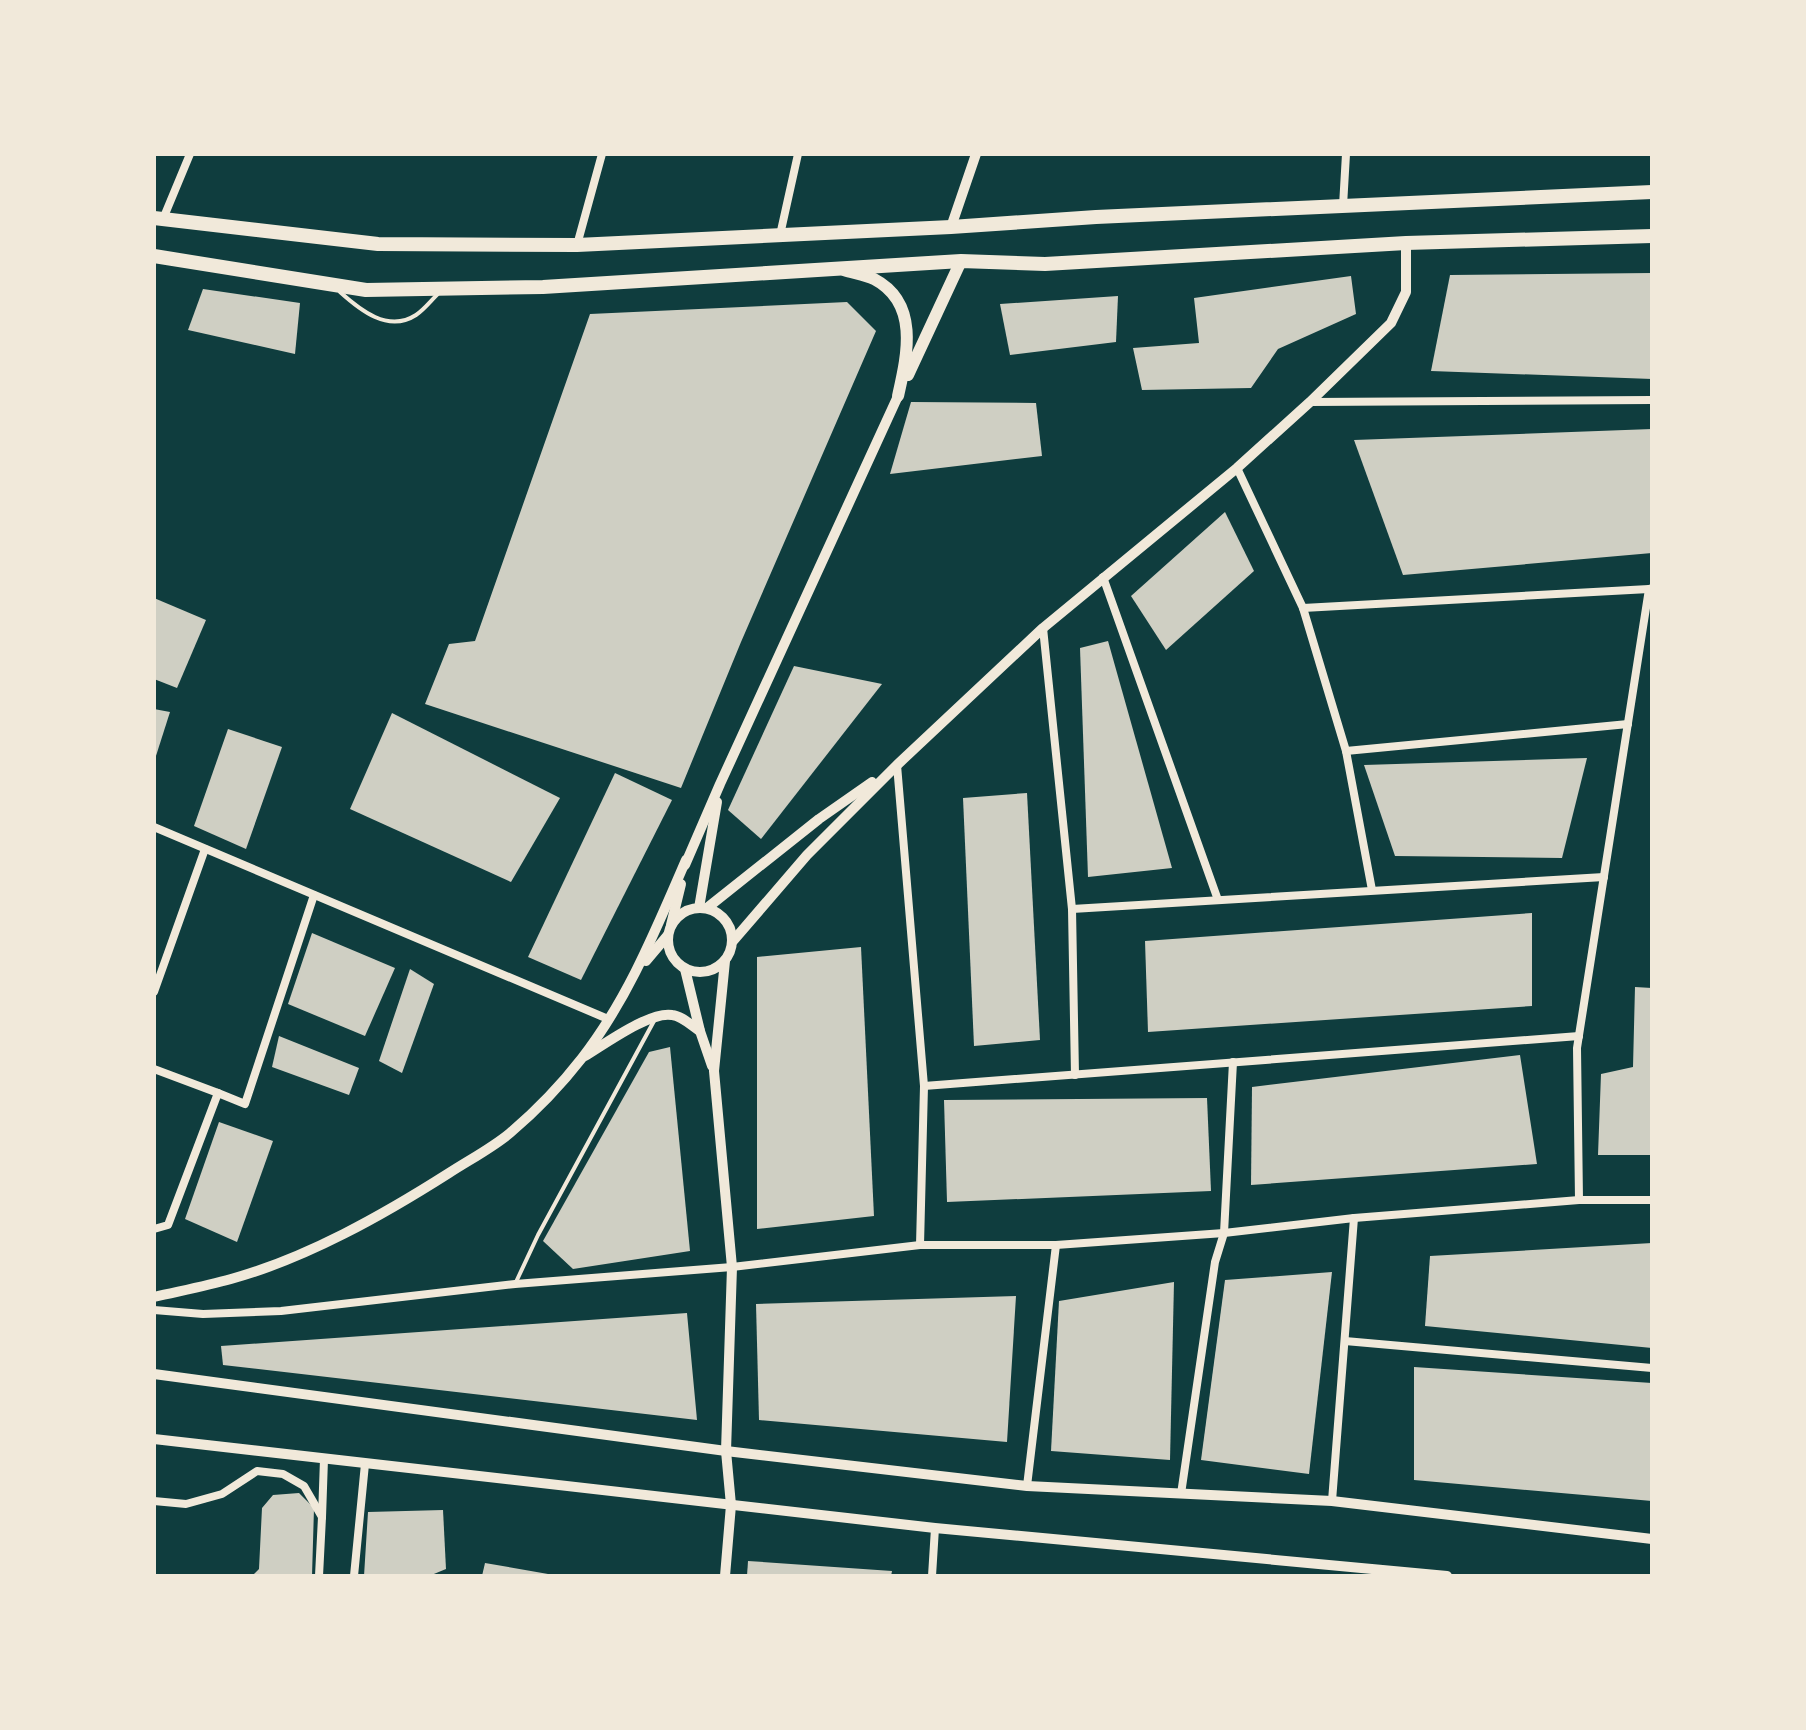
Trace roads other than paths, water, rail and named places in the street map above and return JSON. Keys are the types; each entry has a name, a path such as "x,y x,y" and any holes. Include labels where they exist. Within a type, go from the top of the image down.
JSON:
{"highway":[{"path":"158,219 378,244 577,245 1111,216 1652,192"},
{"path":"154,256 366,290 444,289 543,287 961,261 1045,264 1406,243 1652,236"}],"main road":[{"path":"898,396 961,261"},
{"path":"841,269 874,279 894,296 906,318 908,350 898,396"}],"street":[{"path":"158,219 190,154"},
{"path":"577,245 602,154"},
{"path":"780,235 798,154"},
{"path":"951,227 976,154"},
{"path":"1343,206 1346,154"},
{"path":"686,860 668,945 677,963 685,969 706,972 725,961 733,941 807,855 897,765 1043,628 1237,468 1391,323 1406,292 1406,243"},
{"path":"637,972 898,396"},
{"path":"1310,402 1652,400"},
{"path":"1237,468 1303,608 1346,751 1372,890"},
{"path":"1103,577 1218,900"},
{"path":"1303,608 1650,588 1577,1048 1579,1200"},
{"path":"1043,628 1072,909 1075,1075"},
{"path":"1346,751 1628,724"},
{"path":"703,908 819,819 897,765"},
{"path":"897,765 924,1086 920,1245"},
{"path":"703,908 720,784"},
{"path":"154,827 608,1019"},
{"path":"154,992 205,849"},
{"path":"1072,909 1604,877"},
{"path":"154,1069 245,1104 314,895"},
{"path":"154,1297 233,1279 302,1253 382,1213 509,1134 558,1087 583,1057 637,972 678,917 686,911 703,908 717,912 726,920 733,941"},
{"path":"725,961 714,1071 732,1267 726,1451 731,1505 725,1576"},
{"path":"685,969 700,1031 714,1071"},
{"path":"583,1057 644,1021 671,1014 700,1031"},
{"path":"924,1086 1579,1036"},
{"path":"1181,1494 1215,1262 1224,1233 1233,1062"},
{"path":"154,1229 168,1225 218,1093"},
{"path":"154,1310 203,1314 281,1311 515,1284 732,1267 920,1245 1056,1245 1224,1233 1354,1218 1579,1200 1652,1200"},
{"path":"1332,1501 1354,1218"},
{"path":"1027,1486 1056,1245"},
{"path":"1345,1341 1652,1368"},
{"path":"154,1374 726,1451 1027,1486 1332,1501 1652,1539"},
{"path":"154,1439 935,1528 1447,1576"},
{"path":"257,1471 259,1451"},
{"path":"319,1576 324,1459"},
{"path":"354,1576 365,1464"},
{"path":"154,1501 186,1504 222,1494 257,1471 283,1474 304,1486 322,1517"},
{"path":"932,1576 935,1528"}],"lane":[{"path":"333,285 367,315 401,321 416,315 444,289"},
{"path":"515,1284 538,1235 655,1018"}]}
